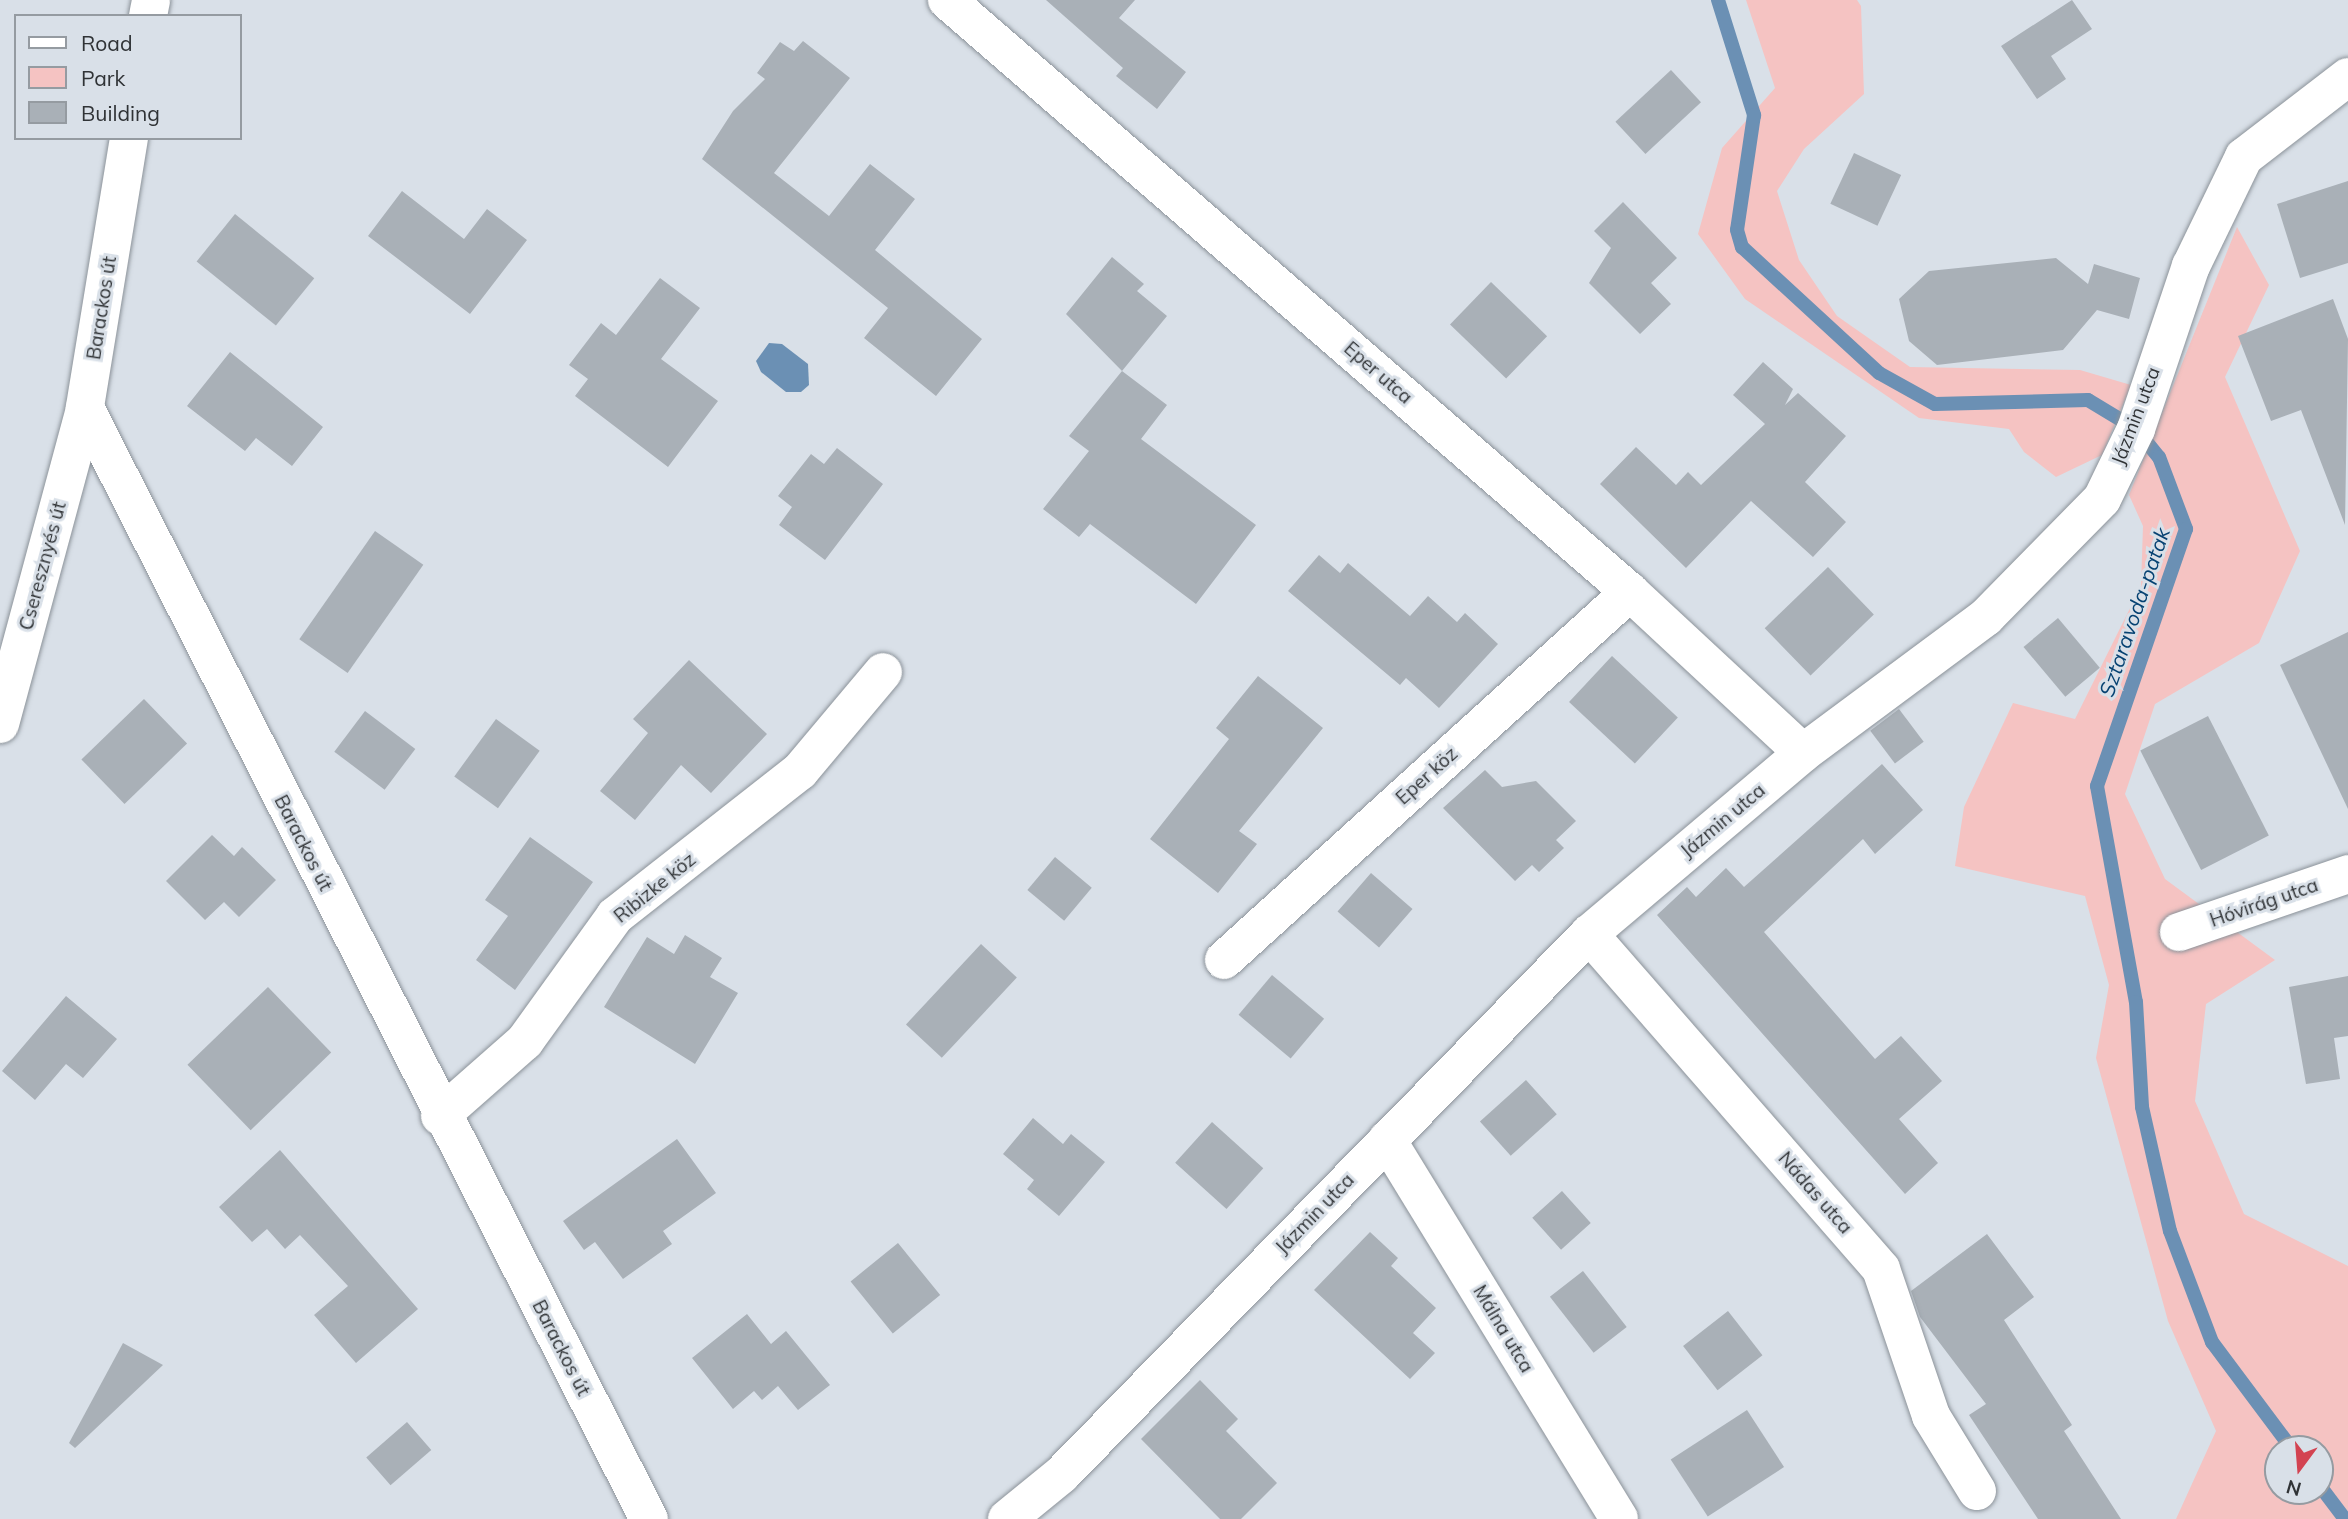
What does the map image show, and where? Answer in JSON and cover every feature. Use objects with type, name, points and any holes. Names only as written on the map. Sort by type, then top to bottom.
[{"type":"street","name":"Eper utca","points":[[947,0],[1630,592],[1803,753]]},
{"type":"street","name":"Jázmin utca","points":[[1007,1519],[1061,1475],[1590,934],[1803,753],[1986,617],[2102,499],[2136,429],[2191,267],[2244,157],[2348,77]]},
{"type":"street","name":"Barackos út","points":[[129,140],[85,408],[440,1116],[649,1519]]},
{"type":"street","name":"Cseresznyés út","points":[[0,724],[85,408]]},
{"type":"street","name":"Eper köz","points":[[1224,960],[1630,592]]},
{"type":"street","name":"Ribizke köz","points":[[440,1116],[525,1041],[615,916],[800,771],[883,672]]},
{"type":"street","name":"Hóvirág utca","points":[[2179,932],[2348,874]]},
{"type":"street","name":"Nádas utca","points":[[1590,934],[1881,1269],[1931,1416],[1977,1491]]},
{"type":"street","name":"Málna utca","points":[[1387,1140],[1619,1519]]},
{"type":"green space","points":[[1746,0],[1857,0],[1861,6],[1864,94],[1804,149],[1777,191],[1799,260],[1837,316],[1910,367],[2080,370],[2131,385],[2102,455],[2056,477],[2024,452],[2009,429],[1919,418],[1745,299],[1698,234],[1722,148],[1775,88]]},
{"type":"green space","points":[[2237,227],[2269,285],[2225,377],[2300,551],[2259,643],[2155,704],[2125,794],[2165,879],[2275,960],[2206,1004],[2195,1101],[2244,1214],[2348,1266],[2348,1519],[2176,1519],[2216,1431],[2168,1321],[2096,1058],[2109,985],[2085,896],[1955,866],[1964,807],[2013,703],[2075,719],[2141,586],[2143,526],[2129,495]]},
{"type":"water","points":[[769,343],[782,344],[808,364],[809,385],[801,392],[786,392],[761,372],[756,361]]},
{"type":"building","points":[[1046,0],[1135,0],[1119,18],[1186,72],[1157,109],[1116,76],[1123,68]]},
{"type":"building","points":[[2072,0],[2092,29],[2051,56],[2066,79],[2037,99],[2001,46]]},
{"type":"building","points":[[803,41],[850,78],[774,173],[829,216],[870,164],[915,199],[875,250],[982,339],[936,396],[864,338],[888,308],[702,159],[733,111],[765,79],[757,73],[780,42],[794,51]]},
{"type":"building","points":[[1671,70],[1701,102],[1645,154],[1615,122]]},
{"type":"building","points":[[1854,153],[1901,175],[1877,226],[1830,204]]},
{"type":"building","points":[[2348,181],[2348,263],[2300,278],[2277,204]]},
{"type":"building","points":[[402,191],[464,239],[487,209],[527,240],[470,314],[368,236]]},
{"type":"building","points":[[1623,202],[1677,258],[1651,283],[1671,304],[1640,334],[1589,283],[1611,248],[1594,231]]},
{"type":"building","points":[[235,214],[314,278],[276,326],[197,261]]},
{"type":"building","points":[[1112,257],[1144,284],[1137,291],[1167,316],[1122,371],[1066,314]]},
{"type":"building","points":[[2056,258],[2088,284],[2094,264],[2140,278],[2129,319],[2097,310],[2063,350],[1937,365],[1909,341],[1899,299],[1929,271]]},
{"type":"building","points":[[660,278],[700,308],[661,359],[718,401],[668,467],[575,396],[588,379],[569,365],[601,323],[616,335]]},
{"type":"building","points":[[1491,282],[1547,336],[1506,379],[1450,324]]},
{"type":"building","points":[[2333,299],[2348,339],[2345,525],[2301,410],[2271,421],[2238,336]]},
{"type":"building","points":[[230,352],[323,427],[292,466],[256,438],[245,451],[187,406]]},
{"type":"building","points":[[1763,362],[1793,389],[1785,405],[1798,393],[1846,436],[1805,482],[1846,522],[1813,557],[1751,501],[1686,568],[1600,484],[1636,447],[1676,485],[1688,472],[1701,485],[1765,424],[1733,395]]},
{"type":"building","points":[[1122,371],[1167,405],[1141,439],[1256,525],[1196,604],[1090,524],[1079,537],[1043,509],[1089,451],[1069,436]]},
{"type":"building","points":[[837,448],[883,484],[825,560],[779,525],[792,507],[778,496],[811,454],[824,464]]},
{"type":"building","points":[[375,531],[423,565],[348,673],[299,639]]},
{"type":"building","points":[[1319,555],[1340,573],[1348,563],[1410,616],[1428,596],[1457,622],[1465,613],[1498,644],[1439,708],[1406,678],[1400,685],[1288,591]]},
{"type":"building","points":[[1828,567],[1874,614],[1811,676],[1765,628]]},
{"type":"building","points":[[2058,618],[2100,668],[2065,697],[2024,647]]},
{"type":"building","points":[[2348,632],[2348,809],[2280,665]]},
{"type":"building","points":[[1612,656],[1678,717],[1635,763],[1569,702]]},
{"type":"building","points":[[689,660],[767,734],[711,793],[681,765],[635,820],[600,791],[648,733],[633,719]]},
{"type":"building","points":[[1258,676],[1323,728],[1239,831],[1257,844],[1218,893],[1150,839],[1229,739],[1216,728]]},
{"type":"building","points":[[144,699],[187,744],[124,804],[81,759]]},
{"type":"building","points":[[1899,709],[1924,742],[1895,763],[1870,731]]},
{"type":"building","points":[[365,711],[415,749],[385,790],[334,752]]},
{"type":"building","points":[[2208,716],[2269,835],[2201,870],[2140,751]]},
{"type":"building","points":[[496,719],[540,751],[498,808],[454,776]]},
{"type":"building","points":[[1882,764],[1923,810],[1875,854],[1863,839],[1764,932],[1875,1059],[1901,1036],[1942,1081],[1899,1119],[1938,1163],[1905,1194],[1657,915],[1687,887],[1696,897],[1726,868],[1744,887]]},
{"type":"building","points":[[1485,770],[1502,787],[1536,781],[1576,821],[1556,840],[1564,848],[1539,872],[1532,865],[1515,881],[1443,808]]},
{"type":"building","points":[[212,835],[234,856],[242,847],[276,880],[239,917],[224,902],[205,920],[166,881]]},
{"type":"building","points":[[530,837],[593,882],[515,990],[476,960],[508,916],[485,900]]},
{"type":"building","points":[[1055,857],[1092,888],[1064,921],[1027,890]]},
{"type":"building","points":[[1371,873],[1413,909],[1379,948],[1338,911]]},
{"type":"building","points":[[685,935],[722,958],[710,977],[738,993],[695,1064],[604,1007],[647,937],[674,954]]},
{"type":"building","points":[[981,944],[1017,977],[942,1058],[906,1024]]},
{"type":"building","points":[[1272,975],[1324,1019],[1291,1059],[1239,1015]]},
{"type":"building","points":[[2348,976],[2348,1036],[2334,1038],[2340,1079],[2306,1084],[2289,987]]},
{"type":"building","points":[[268,987],[331,1052],[251,1130],[187,1065]]},
{"type":"building","points":[[66,996],[117,1039],[83,1078],[66,1064],[35,1100],[2,1071]]},
{"type":"building","points":[[1526,1080],[1557,1114],[1511,1156],[1480,1121]]},
{"type":"building","points":[[1033,1118],[1063,1144],[1071,1134],[1105,1162],[1059,1216],[1027,1189],[1034,1180],[1003,1154]]},
{"type":"building","points":[[1212,1122],[1263,1168],[1226,1209],[1175,1163]]},
{"type":"building","points":[[677,1139],[716,1193],[663,1231],[672,1244],[623,1279],[595,1242],[584,1250],[563,1221]]},
{"type":"building","points":[[280,1150],[418,1309],[356,1363],[314,1315],[348,1286],[300,1235],[285,1249],[267,1229],[252,1242],[219,1207]]},
{"type":"building","points":[[1562,1191],[1591,1223],[1561,1250],[1532,1218]]},
{"type":"building","points":[[1370,1232],[1398,1258],[1391,1266],[1436,1308],[1413,1333],[1435,1353],[1410,1379],[1314,1290]]},
{"type":"building","points":[[1987,1234],[2034,1297],[2004,1320],[2072,1425],[2064,1431],[2121,1519],[2038,1519],[1969,1415],[1986,1404],[1920,1317],[1911,1291]]},
{"type":"building","points":[[898,1243],[940,1295],[893,1333],[851,1281]]},
{"type":"building","points":[[1583,1271],[1627,1327],[1594,1353],[1550,1297]]},
{"type":"building","points":[[1728,1311],[1762,1355],[1718,1390],[1683,1346]]},
{"type":"building","points":[[747,1314],[771,1344],[786,1331],[830,1385],[798,1410],[778,1386],[762,1400],[754,1391],[733,1409],[692,1358]]},
{"type":"building","points":[[123,1343],[163,1365],[75,1448],[69,1443]]},
{"type":"building","points":[[1200,1380],[1238,1419],[1226,1431],[1277,1483],[1241,1519],[1220,1519],[1141,1439]]},
{"type":"building","points":[[1747,1410],[1784,1467],[1708,1517],[1671,1460]]},
{"type":"building","points":[[407,1422],[431,1450],[391,1485],[366,1457]]},
{"type":"waterway","name":"Sztaravoda-patak","points":[[1718,0],[1754,115],[1737,230],[1742,247],[1879,373],[1935,404],[2088,400],[2136,429],[2159,457],[2186,529],[2097,786],[2136,1002],[2142,1107],[2170,1231],[2212,1342],[2282,1435]]},
{"type":"waterway","name":"Sztaravoda-patak","points":[[2334,1504],[2345,1519]]}]
